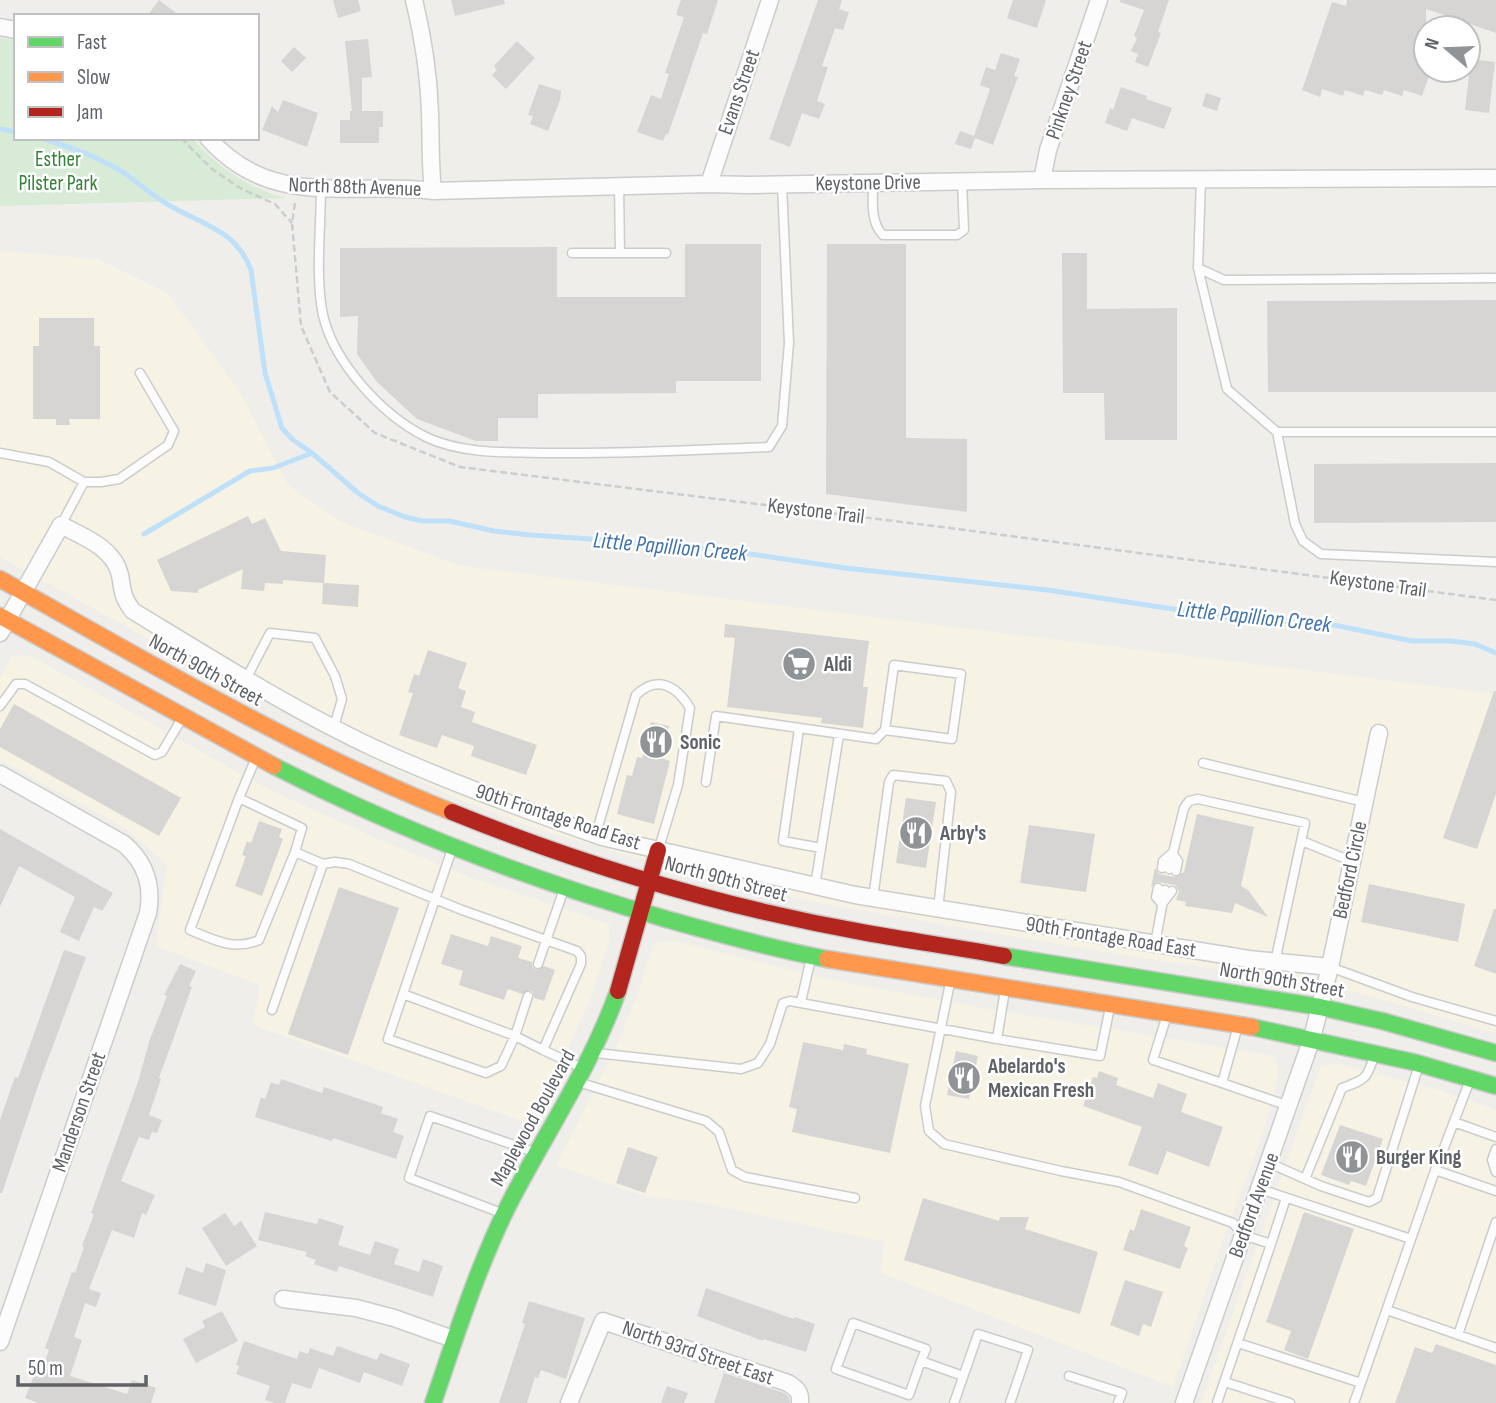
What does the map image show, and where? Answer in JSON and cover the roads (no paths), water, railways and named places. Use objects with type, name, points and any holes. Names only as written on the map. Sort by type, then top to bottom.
[{"type":"main road","name":"North 90th Street","points":[[0,579],[235,711],[369,777],[492,828],[649,880],[781,916],[866,933],[1320,1007],[1419,1030],[1496,1053]]},
{"type":"main road","points":[[2,623],[256,757],[358,806],[453,846],[640,911],[744,940],[811,955],[1312,1038],[1420,1063],[1496,1086]]},
{"type":"main road","name":"Maplewood Boulevard","points":[[433,1403],[453,1339],[504,1214],[593,1053],[625,974],[640,911],[659,850]]},
{"type":"street","points":[[414,0],[426,64],[433,191]]},
{"type":"street","name":"Evans Street","points":[[709,184],[770,0]]},
{"type":"street","name":"Pinkney Street","points":[[1042,180],[1048,150],[1099,0]]},
{"type":"street","name":"North 88th Avenue","points":[[210,140],[227,158],[256,175],[279,184],[433,191]]},
{"type":"street","name":"Keystone Drive","points":[[433,191],[709,184],[1496,178]]},
{"type":"street","points":[[2,623],[61,525]]},
{"type":"street","name":"90th Frontage Road East","points":[[61,525],[108,553],[120,576],[124,600],[133,611],[246,679],[334,727],[435,774],[596,834],[873,898],[1155,944],[1275,962],[1330,967]]},
{"type":"street","name":"Bedford Circle","points":[[1320,1007],[1379,733]]},
{"type":"street","name":"Manderson Street","points":[[0,774],[124,844],[143,866],[149,881],[150,899],[148,913],[0,1342]]},
{"type":"street","name":"Bedford Avenue","points":[[1184,1403],[1289,1106],[1320,1007]]},
{"type":"street","points":[[283,1299],[356,1308],[453,1339]]},
{"type":"street","name":"North 93rd Street East","points":[[569,1403],[603,1321],[788,1383],[798,1396]]},
{"type":"lane","points":[[1201,179],[1198,268],[1227,389],[1277,432],[1295,524],[1303,541],[1321,554],[1496,562]]},
{"type":"lane","points":[[873,183],[874,221],[876,229],[883,235],[957,235],[964,230],[962,181]]},
{"type":"lane","points":[[321,188],[320,290],[323,316],[349,370],[389,412],[427,437],[462,448],[502,452],[614,453],[769,447],[776,438],[782,426],[789,343],[782,185]]},
{"type":"lane","points":[[619,186],[620,253]]},
{"type":"lane","points":[[572,253],[666,253]]},
{"type":"lane","points":[[1198,268],[1224,280],[1496,278]]},
{"type":"lane","points":[[0,453],[49,462],[84,482],[119,479],[168,444],[174,431],[139,373]]},
{"type":"lane","points":[[1277,432],[1496,432]]},
{"type":"lane","points":[[61,525],[84,482]]},
{"type":"lane","points":[[246,679],[270,633],[315,638],[335,676],[342,699],[334,727]]},
{"type":"lane","points":[[706,782],[716,716],[876,739],[885,730],[894,666],[961,674],[952,739],[885,730]]},
{"type":"lane","points":[[0,706],[16,684],[25,684],[155,755],[162,752],[182,717]]},
{"type":"lane","points":[[596,834],[636,695],[644,687],[668,685],[676,690],[690,708],[678,785],[659,850]]},
{"type":"lane","points":[[799,729],[783,841],[821,848]]},
{"type":"lane","points":[[815,886],[839,735]]},
{"type":"lane","points":[[239,798],[303,828],[259,940],[237,946],[223,944],[190,930],[239,798],[256,757]]},
{"type":"lane","points":[[1203,763],[1364,802]]},
{"type":"lane","points":[[873,898],[889,782],[894,775],[946,781],[951,792],[938,909]]},
{"type":"lane","points":[[1172,853],[1178,861],[1169,869],[1163,861],[1172,853],[1184,808],[1189,801],[1198,799],[1305,823],[1275,962]]},
{"type":"lane","points":[[1302,841],[1351,862]]},
{"type":"lane","points":[[453,846],[388,1039],[486,1073],[501,1066],[515,1036],[528,996]]},
{"type":"lane","points":[[295,852],[323,864],[349,864],[577,951],[581,956],[581,964],[543,1050]]},
{"type":"lane","points":[[272,1010],[323,864]]},
{"type":"lane","points":[[538,964],[565,887]]},
{"type":"lane","points":[[1155,944],[1165,890],[1156,897],[1162,904]]},
{"type":"lane","points":[[801,1002],[811,955]]},
{"type":"lane","points":[[1330,967],[1412,997],[1496,1021]]},
{"type":"lane","points":[[951,979],[925,1106],[929,1130],[944,1144],[1119,1182],[1233,1223],[1244,1235],[1271,1244]]},
{"type":"lane","points":[[997,1039],[1006,988]]},
{"type":"lane","points":[[402,994],[515,1036],[543,1050],[582,1076],[706,1121],[719,1132],[732,1170],[745,1177],[855,1198]]},
{"type":"lane","points":[[593,1053],[741,1069],[758,1063],[770,1044],[783,1003],[801,1002],[941,1031],[1100,1056],[1110,1004]]},
{"type":"lane","points":[[1168,1013],[1153,1060],[1289,1106]]},
{"type":"lane","points":[[1222,1083],[1238,1025]]},
{"type":"lane","points":[[1306,1179],[1342,1088],[1364,1080],[1376,1052]]},
{"type":"lane","points":[[1269,1163],[1369,1202],[1377,1198],[1420,1063]]},
{"type":"lane","points":[[1354,1403],[1435,1170],[1471,1077]]},
{"type":"lane","points":[[504,1214],[409,1178],[430,1116],[537,1153]]},
{"type":"lane","points":[[1454,1122],[1496,1137]]},
{"type":"lane","points":[[1496,1149],[1492,1160],[1496,1172]]},
{"type":"lane","points":[[1435,1170],[1496,1191]]},
{"type":"lane","points":[[1260,1189],[1411,1239]]},
{"type":"lane","points":[[1217,1403],[1286,1198]]},
{"type":"lane","points":[[1458,1335],[1496,1222]]},
{"type":"lane","points":[[1387,1310],[1496,1348]]},
{"type":"lane","points":[[853,1323],[926,1349],[922,1362],[909,1395],[836,1369],[853,1323]]},
{"type":"lane","points":[[954,1403],[978,1334],[1028,1350],[1010,1403]]},
{"type":"lane","points":[[1238,1343],[1361,1383]]},
{"type":"lane","points":[[922,1362],[963,1376]]},
{"type":"lane","points":[[1069,1376],[1122,1393],[1118,1403]]},
{"type":"lane","points":[[1225,1381],[1290,1403]]},
{"type":"waterway","name":"Little Papillion Creek","points":[[0,129],[14,132]]},
{"type":"waterway","name":"Little Papillion Creek","points":[[47,140],[82,152],[121,171],[167,204],[220,232],[238,247],[251,270],[265,373],[282,428],[358,493],[378,506],[405,517],[422,521],[449,521],[494,531],[530,535],[621,541],[658,547],[716,549],[845,568],[1048,590],[1245,620],[1324,623],[1412,641],[1475,644],[1496,653]]},
{"type":"waterway","points":[[144,534],[250,471],[273,468],[312,453]]},
{"type":"place","name":"Aldi","points":[[799,664]]},
{"type":"place","name":"Sonic","points":[[656,742]]},
{"type":"place","name":"Arby's","points":[[916,833]]},
{"type":"place","name":"Abelardo's Mexican Fresh","points":[[964,1078]]},
{"type":"place","name":"Burger King","points":[[1352,1157]]},
{"type":"park label","name":"Esther Pilster Park","points":[[58,171]]}]
